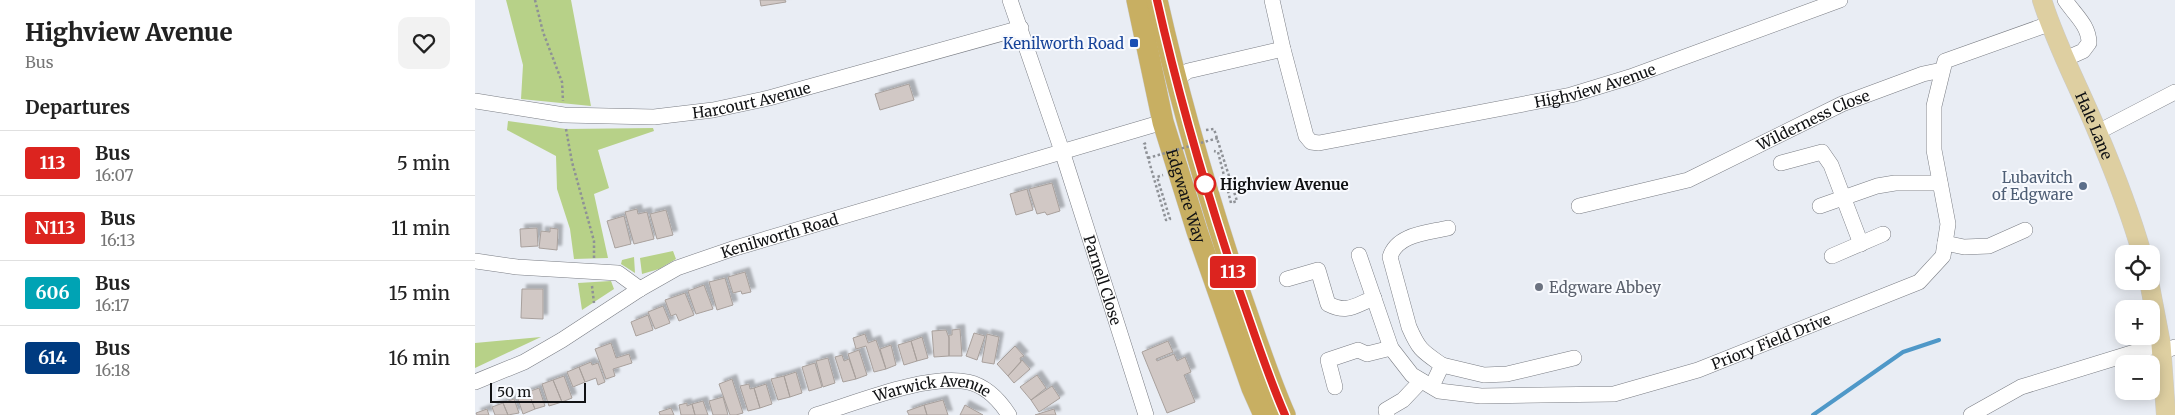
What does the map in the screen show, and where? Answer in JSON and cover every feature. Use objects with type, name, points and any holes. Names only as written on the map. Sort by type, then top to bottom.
[{"type":"highway","name":"Edgware Way","points":[[1137,0],[1163,122],[1197,232],[1264,415]]},
{"type":"highway","name":"Edgware Way","points":[[1157,0],[1175,80],[1215,219],[1271,384],[1285,415]]},
{"type":"main road","name":"Hale Lane","points":[[2042,0],[2049,24],[2098,132],[2139,245]]},
{"type":"main road","points":[[2151,290],[2166,348],[2168,404]]},
{"type":"street","name":"Parnell Close","points":[[1010,0],[1062,151],[1145,411]]},
{"type":"street","name":"Highview Avenue","points":[[1272,0],[1306,136],[1311,142],[1319,143],[1571,95],[1630,77],[1840,0]]},
{"type":"street","points":[[2065,0],[2082,21],[2089,36],[2089,43],[2083,51],[2065,59]]},
{"type":"street","points":[[1943,70],[1945,61],[2049,24]]},
{"type":"street","name":"Harcourt Avenue","points":[[475,101],[564,115],[654,117],[713,110],[769,98],[1021,28]]},
{"type":"street","points":[[1175,80],[1188,71],[1283,49]]},
{"type":"street","name":"Wilderness Close","points":[[1579,206],[1688,180],[1842,104],[1923,74],[1943,70]]},
{"type":"street","name":"Priory Field Drive","points":[[1359,255],[1391,348],[1412,375],[1439,391],[1481,396],[1614,394],[1698,370],[1919,282],[1943,256],[1948,224],[1934,150],[1934,106],[1943,70]]},
{"type":"street","points":[[2098,132],[2175,92]]},
{"type":"street","name":"Kenilworth Road","points":[[475,382],[524,362],[677,268],[732,249],[1163,122]]},
{"type":"street","points":[[1781,163],[1822,152],[1831,165],[1845,197],[1861,244]]},
{"type":"street","points":[[1819,206],[1877,186],[1895,183],[1940,183]]},
{"type":"street","points":[[1448,228],[1399,242],[1392,250],[1390,257],[1399,296],[1414,338],[1421,350],[1442,365],[1485,375],[1507,374],[1574,358]]},
{"type":"street","points":[[1945,243],[1964,247],[1989,246],[2025,230]]},
{"type":"street","points":[[1832,256],[1883,234]]},
{"type":"street","points":[[475,261],[517,267],[618,272],[640,289]]},
{"type":"street","points":[[1287,279],[1318,270],[1328,304],[1338,309],[1348,310],[1374,298]]},
{"type":"street","points":[[1335,387],[1327,360],[1358,350],[1367,354],[1391,348]]},
{"type":"street","points":[[1971,415],[2021,386],[2166,348]]},
{"type":"street","points":[[1387,415],[1386,410],[1427,383],[1442,365]]},
{"type":"street","name":"Warwick Avenue","points":[[816,415],[911,386],[941,380],[970,382],[998,399],[1009,415]]},
{"type":"path","points":[[535,0],[543,32],[562,82],[564,115],[572,162],[594,241],[592,282],[593,302],[597,316]]},
{"type":"path","points":[[1203,131],[1214,129],[1237,201],[1231,203],[1219,154],[1210,150]]},
{"type":"path","points":[[1148,158],[1218,138]]},
{"type":"path","points":[[1151,141],[1143,144],[1166,220],[1170,219],[1157,177],[1166,174]]},
{"type":"green space","points":[[506,0],[571,0],[591,106],[521,99],[523,65]]},
{"type":"green space","points":[[508,121],[566,129],[653,128],[654,131],[598,150],[609,188],[594,194],[608,258],[574,259],[570,229],[557,189],[556,156],[507,130]]},
{"type":"green space","points":[[673,251],[676,259],[659,269],[642,274],[640,258]]},
{"type":"green space","points":[[634,257],[635,273],[621,264],[622,260]]},
{"type":"green space","points":[[611,281],[614,289],[582,310],[578,283]]},
{"type":"green space","points":[[541,337],[475,368],[475,343]]},
{"type":"building","points":[[760,0],[785,0],[786,2],[761,6]]},
{"type":"building","points":[[909,84],[914,100],[880,110],[875,94]]},
{"type":"building","points":[[1052,183],[1060,211],[1047,215],[1045,212],[1037,214],[1029,189]]},
{"type":"building","points":[[1027,189],[1033,210],[1016,215],[1010,194]]},
{"type":"building","points":[[637,209],[638,214],[647,212],[654,239],[634,244],[625,212]]},
{"type":"building","points":[[666,210],[673,235],[657,239],[650,214]]},
{"type":"building","points":[[624,216],[631,244],[615,248],[607,221]]},
{"type":"building","points":[[537,228],[538,246],[521,247],[520,229]]},
{"type":"building","points":[[550,228],[558,229],[557,250],[539,248],[541,231],[550,232]]},
{"type":"building","points":[[745,272],[751,292],[742,294],[741,291],[733,293],[728,277]]},
{"type":"building","points":[[725,278],[733,305],[717,310],[709,282]]},
{"type":"building","points":[[704,285],[713,309],[696,314],[688,291]]},
{"type":"building","points":[[522,289],[543,289],[543,319],[521,318]]},
{"type":"building","points":[[685,293],[694,315],[679,321],[676,314],[671,316],[665,300]]},
{"type":"building","points":[[663,306],[670,323],[655,329],[648,312]]},
{"type":"building","points":[[648,315],[653,330],[636,336],[631,322]]},
{"type":"building","points":[[960,329],[962,356],[949,356],[949,335],[952,335],[952,330]]},
{"type":"building","points":[[946,330],[949,338],[949,356],[934,357],[932,331]]},
{"type":"building","points":[[974,333],[985,336],[977,360],[966,356]]},
{"type":"building","points":[[865,334],[868,343],[876,340],[886,369],[874,372],[866,346],[856,349],[853,338]]},
{"type":"building","points":[[987,334],[999,337],[994,364],[982,362]]},
{"type":"building","points":[[922,337],[928,358],[917,361],[911,341]]},
{"type":"building","points":[[911,341],[917,361],[904,365],[898,345]]},
{"type":"building","points":[[1168,341],[1173,352],[1156,359],[1157,361],[1174,354],[1177,361],[1185,357],[1191,372],[1184,375],[1195,402],[1167,413],[1142,352]]},
{"type":"building","points":[[611,343],[616,358],[629,354],[632,363],[613,369],[615,376],[606,379],[595,349]]},
{"type":"building","points":[[891,345],[896,365],[886,369],[880,349]]},
{"type":"building","points":[[1015,346],[1024,356],[1020,358],[1021,362],[1008,376],[997,364]]},
{"type":"building","points":[[859,350],[867,375],[856,379],[848,354]]},
{"type":"building","points":[[842,355],[844,361],[849,359],[856,379],[843,382],[835,357]]},
{"type":"building","points":[[828,358],[835,383],[823,387],[816,361]]},
{"type":"building","points":[[1022,360],[1030,369],[1014,383],[1008,376]]},
{"type":"building","points":[[591,362],[592,365],[598,363],[605,382],[598,385],[596,378],[585,382],[579,367]]},
{"type":"building","points":[[815,363],[822,387],[809,391],[802,367]]},
{"type":"building","points":[[579,367],[585,382],[573,387],[567,372]]},
{"type":"building","points":[[796,372],[802,393],[790,397],[784,376]]},
{"type":"building","points":[[1037,375],[1046,388],[1031,400],[1020,387]]},
{"type":"building","points":[[564,376],[572,398],[562,402],[553,380]]},
{"type":"building","points":[[784,376],[790,397],[778,400],[771,379]]},
{"type":"building","points":[[732,379],[743,413],[736,415],[730,415],[719,384]]},
{"type":"building","points":[[553,380],[562,402],[549,406],[542,384]]},
{"type":"building","points":[[749,384],[750,389],[754,388],[760,408],[748,411],[740,386]]},
{"type":"building","points":[[766,384],[772,404],[760,408],[754,388]]},
{"type":"building","points":[[1052,386],[1060,398],[1039,412],[1031,400]]},
{"type":"building","points":[[539,388],[545,406],[535,409],[528,392]]},
{"type":"building","points":[[528,392],[535,409],[523,414],[517,396]]},
{"type":"building","points":[[723,397],[728,415],[713,415],[709,401]]},
{"type":"building","points":[[514,399],[519,413],[508,415],[503,403]]},
{"type":"building","points":[[943,400],[948,415],[927,415],[924,405]]},
{"type":"building","points":[[703,401],[708,415],[695,415],[692,404]]},
{"type":"building","points":[[503,403],[508,415],[495,415],[492,407]]},
{"type":"building","points":[[687,403],[687,406],[692,404],[695,415],[681,415],[679,405]]},
{"type":"building","points":[[924,405],[927,415],[909,415],[907,411]]},
{"type":"building","points":[[965,405],[983,415],[960,415]]},
{"type":"building","points":[[671,408],[674,415],[660,415],[659,412]]},
{"type":"building","points":[[487,409],[489,415],[477,415],[476,413]]},
{"type":"building","points":[[1054,409],[1056,415],[1035,415]]},
{"type":"waterway","points":[[1813,415],[1903,352],[1939,340]]},
{"type":"bus line","name":"113","points":[[1157,0],[1175,80],[1215,219],[1271,384],[1285,415]]},
{"type":"place","name":"Kenilworth Road","points":[[1134,43]]},
{"type":"place","name":"Highview Avenue","points":[[1205,184]]},
{"type":"place","name":"Lubavitch of Edgware","points":[[2083,186]]},
{"type":"place","name":"Edgware Abbey","points":[[1539,287]]}]
